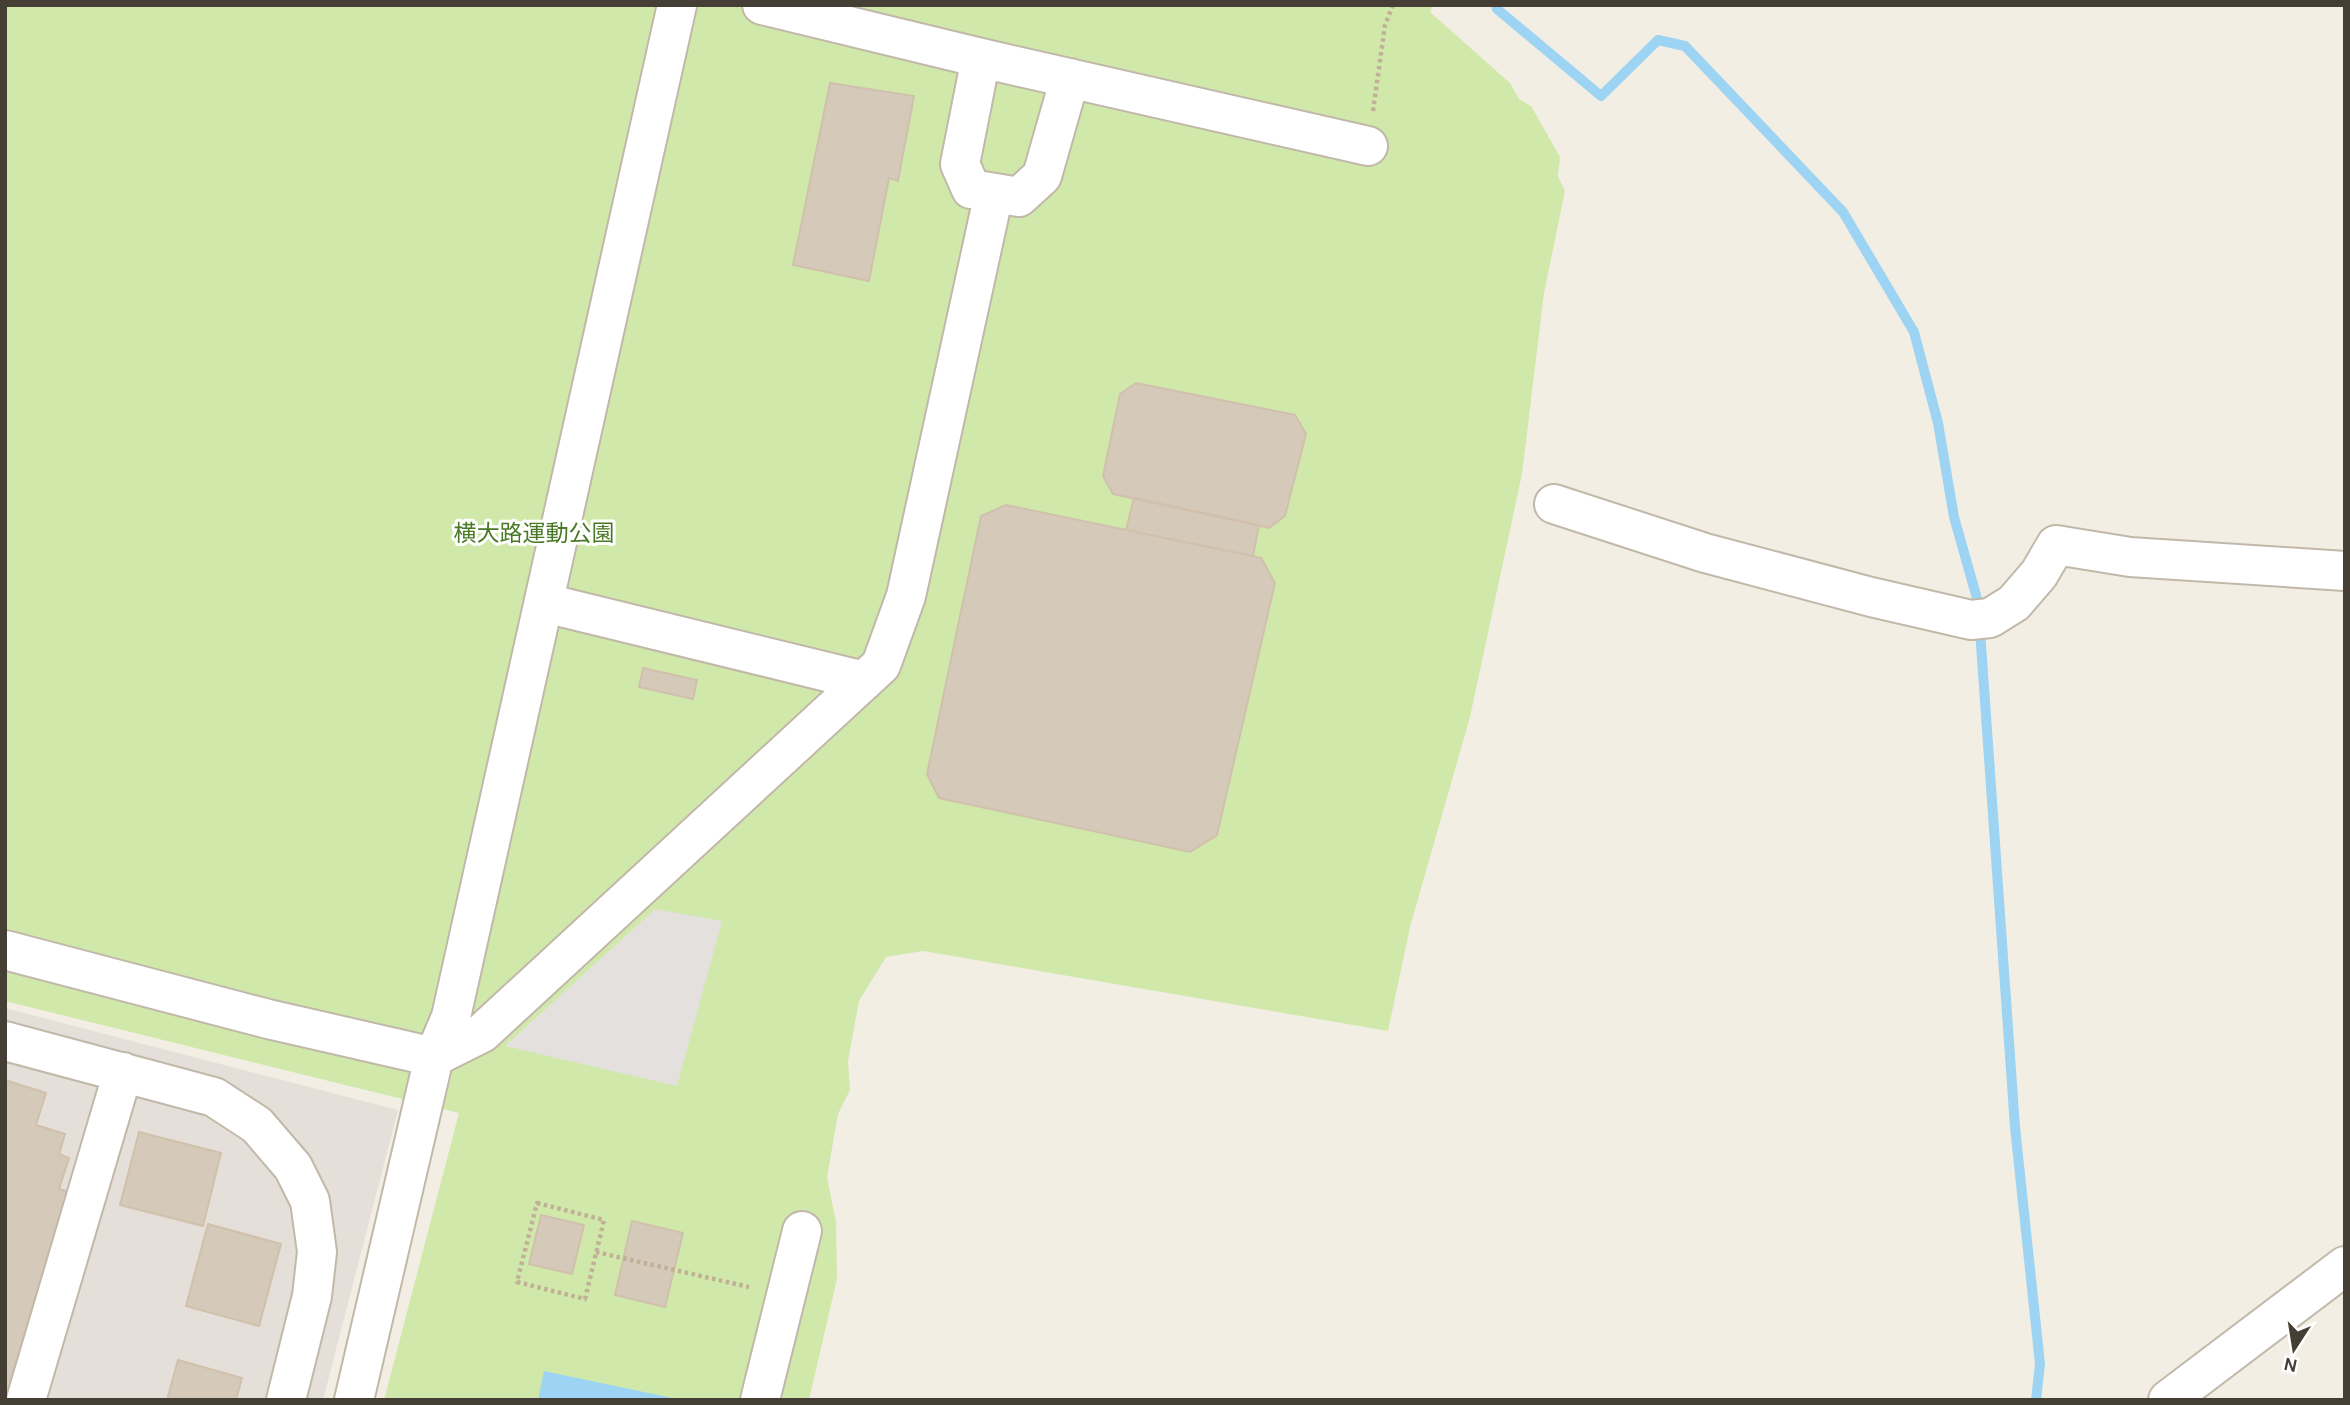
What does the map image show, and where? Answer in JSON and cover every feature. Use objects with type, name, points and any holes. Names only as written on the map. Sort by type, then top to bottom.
[{"type":"street","points":[[354,1400],[434,1057],[451,1017],[677,5]]},
{"type":"street","points":[[762,5],[1368,146]]},
{"type":"street","points":[[981,58],[960,164],[971,188],[1019,197],[1042,176],[1070,78]]},
{"type":"street","points":[[5,950],[268,1019],[434,1057],[482,1033],[881,665],[906,596],[994,193]]},
{"type":"street","points":[[1554,504],[1705,553],[1871,597],[1980,619],[2014,603],[2039,574],[2056,545],[2130,556],[2345,571]]},
{"type":"street","points":[[545,603],[864,681]]},
{"type":"street","points":[[5,1041],[214,1097],[257,1125],[293,1167],[310,1201],[317,1252],[312,1296],[286,1400]]},
{"type":"street","points":[[26,1400],[123,1072]]},
{"type":"street","points":[[760,1400],[802,1231]]},
{"type":"street","points":[[2168,1400],[2345,1266]]},
{"type":"path","points":[[1368,146],[1385,25],[1393,5]]},
{"type":"path","points":[[537,1203],[604,1220],[596,1252],[585,1299],[517,1282],[537,1203]]},
{"type":"path","points":[[596,1252],[707,1277]]},
{"type":"shaded area","points":[[655,909],[722,921],[677,1086],[505,1046]]},
{"type":"shaded area","points":[[5,1008],[398,1110],[323,1400],[5,1400]]},
{"type":"green space","name":"横大路運動公園","points":[[5,5],[1433,5],[1430,12],[1510,83],[1519,99],[1531,106],[1560,157],[1558,176],[1565,191],[1544,293],[1522,474],[1470,717],[1410,927],[1388,1031],[923,951],[886,957],[859,1001],[848,1061],[850,1090],[838,1114],[827,1177],[836,1222],[837,1279],[809,1400],[384,1400],[459,1113],[5,1001]]},
{"type":"water","points":[[544,1371],[682,1400],[538,1400]]},
{"type":"building","points":[[830,83],[914,96],[898,181],[889,178],[869,281],[793,265]]},
{"type":"building","points":[[1136,383],[1295,415],[1306,434],[1285,516],[1269,528],[1113,494],[1103,476],[1120,394]]},
{"type":"building","points":[[1134,498],[1259,525],[1253,556],[1126,530]]},
{"type":"building","points":[[1006,505],[1261,558],[1275,583],[1217,835],[1190,852],[939,798],[927,774],[981,516]]},
{"type":"building","points":[[643,668],[697,680],[693,699],[639,687]]},
{"type":"building","points":[[5,1080],[46,1093],[36,1125],[65,1134],[59,1154],[69,1158],[59,1189],[83,1196],[18,1400],[5,1400]]},
{"type":"building","points":[[139,1132],[221,1153],[203,1226],[120,1205]]},
{"type":"building","points":[[541,1215],[584,1225],[572,1274],[529,1264]]},
{"type":"building","points":[[632,1221],[683,1233],[665,1307],[615,1295]]},
{"type":"building","points":[[208,1224],[281,1244],[259,1326],[186,1306]]},
{"type":"building","points":[[178,1360],[242,1378],[236,1400],[167,1400]]},
{"type":"waterway","points":[[1496,5],[1497,9],[1601,96],[1658,40],[1685,46],[1843,212],[1914,332],[1938,423],[1954,517],[1978,602],[2015,1127],[2040,1364],[2036,1400]]}]
